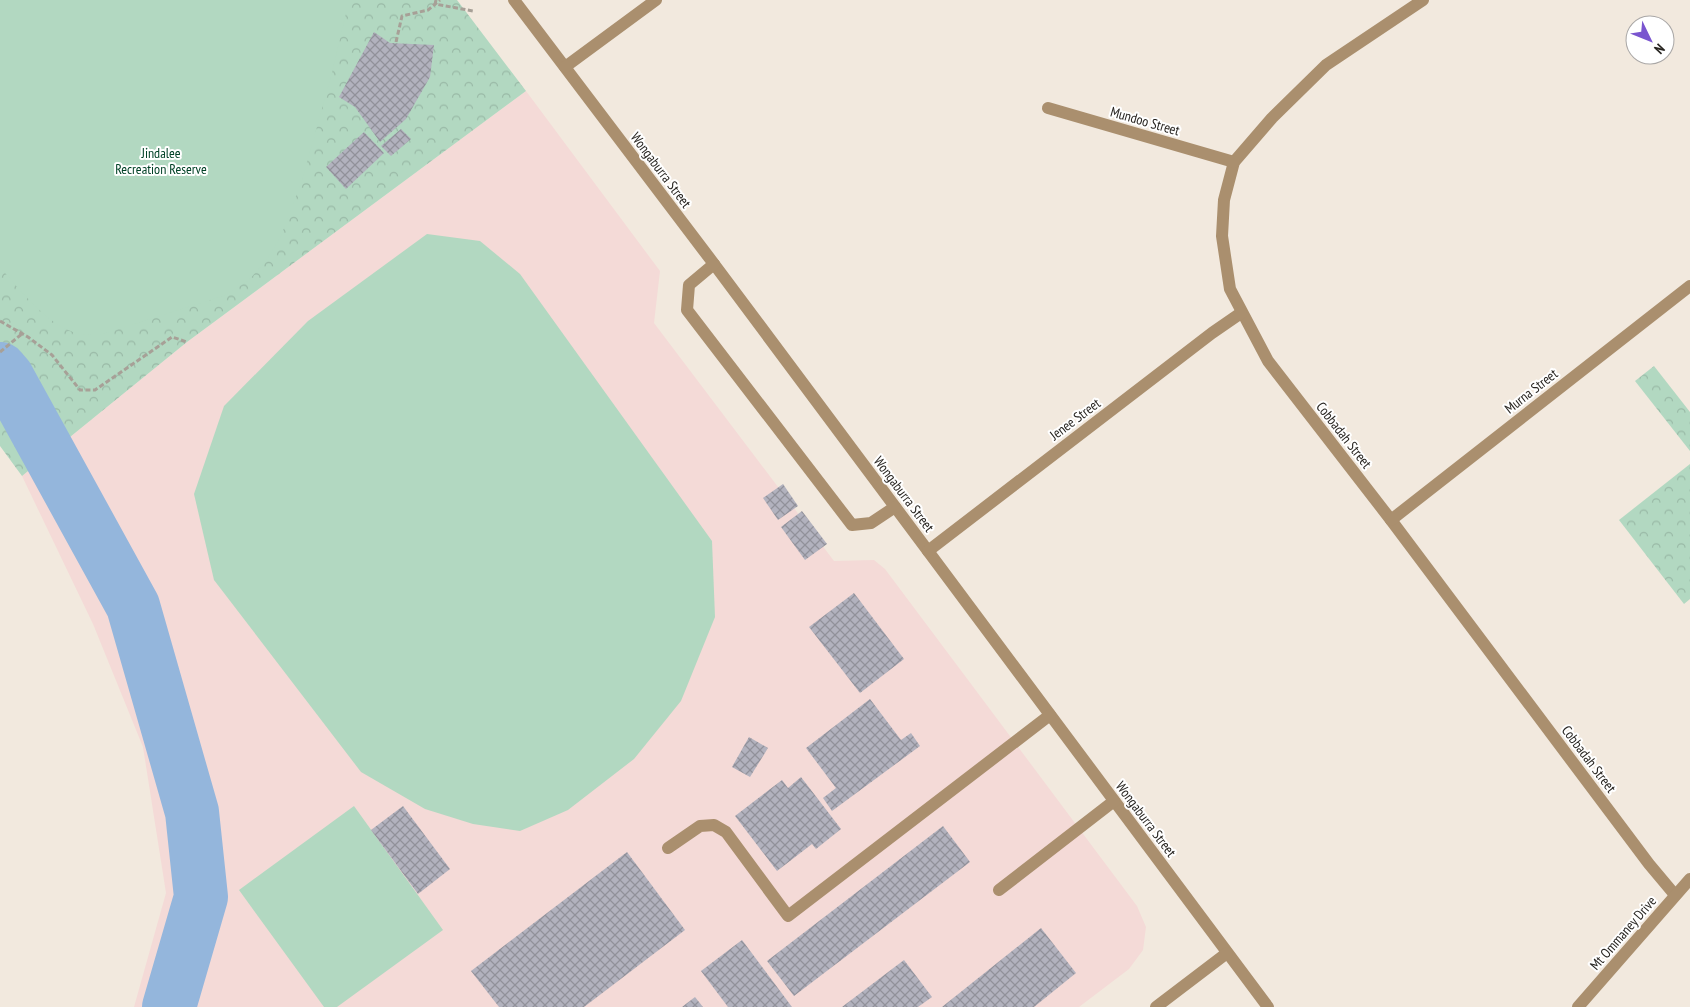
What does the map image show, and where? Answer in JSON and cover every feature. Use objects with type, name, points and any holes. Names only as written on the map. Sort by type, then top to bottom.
[{"type":"street","name":"Wongaburra Street","points":[[514,0],[714,264],[1268,1007]]},
{"type":"street","points":[[565,68],[656,0]]},
{"type":"street","name":"Cobbadah Street","points":[[1423,0],[1326,65],[1272,118],[1234,162],[1224,200],[1222,236],[1230,289],[1268,361],[1391,520],[1649,864],[1676,895]]},
{"type":"street","name":"Mundoo Street","points":[[1048,108],[1234,162]]},
{"type":"street","points":[[714,264],[688,285],[687,310],[852,525],[871,523],[894,507]]},
{"type":"street","name":"Murna Street","points":[[1391,520],[1690,286]]},
{"type":"street","name":"Jenee Street","points":[[928,551],[1212,333],[1241,313]]},
{"type":"street","points":[[668,848],[700,826],[714,825],[726,832],[788,916],[1050,715]]},
{"type":"street","points":[[999,890],[1114,801]]},
{"type":"street","name":"Mt Ommaney Drive","points":[[1578,1007],[1690,879]]},
{"type":"street","points":[[1156,1007],[1227,953]]},
{"type":"path","points":[[396,42],[402,16],[428,10],[437,1],[473,11]]},
{"type":"path","points":[[0,321],[23,333],[52,355],[80,390],[95,390],[172,337],[187,342]]},
{"type":"path","points":[[0,352],[23,333]]},
{"type":"shaded area","points":[[526,91],[660,271],[654,323],[834,561],[874,560],[885,569],[1137,906],[1146,927],[1143,950],[1129,969],[1079,1007],[134,1007],[166,893],[143,747],[93,624],[22,476],[187,342]]},
{"type":"green space","name":"Jindalee Recreation Reserve","points":[[0,0],[457,0],[526,91],[187,342],[22,476],[0,446]]},
{"type":"green space","name":"Jindalee Recreation Reserve","points":[[0,0],[346,0],[346,13],[331,77],[302,180],[281,236],[266,261],[248,281],[223,296],[100,335],[73,332],[52,321],[15,285],[0,267]]},
{"type":"green space","points":[[427,234],[480,241],[520,274],[712,541],[715,617],[681,701],[634,759],[568,810],[520,831],[473,824],[425,809],[361,772],[214,580],[194,494],[224,406],[308,321]]},
{"type":"green space","points":[[1654,366],[1690,412],[1690,451],[1635,381]]},
{"type":"green space","points":[[1690,464],[1690,599],[1684,604],[1619,520]]},
{"type":"green space","points":[[354,806],[443,930],[337,1007],[324,1007],[239,890]]},
{"type":"building","points":[[374,32],[390,43],[434,45],[430,77],[406,119],[380,142],[355,107],[339,97]]},
{"type":"building","points":[[401,129],[411,139],[391,156],[381,146]]},
{"type":"building","points":[[364,132],[384,153],[346,189],[326,167]]},
{"type":"building","points":[[783,484],[798,506],[778,520],[763,498]]},
{"type":"building","points":[[802,511],[827,544],[805,560],[781,527]]},
{"type":"building","points":[[854,593],[904,659],[860,693],[809,627]]},
{"type":"building","points":[[870,699],[901,740],[911,733],[920,746],[832,811],[823,798],[836,788],[806,748]]},
{"type":"building","points":[[749,737],[768,748],[750,777],[732,767]]},
{"type":"building","points":[[801,777],[841,829],[816,849],[812,844],[777,871],[735,816],[782,780],[788,788]]},
{"type":"building","points":[[403,806],[450,869],[418,894],[371,830]]},
{"type":"building","points":[[943,826],[970,862],[794,996],[767,961]]},
{"type":"building","points":[[627,852],[685,930],[584,1007],[499,1007],[471,971]]},
{"type":"building","points":[[1041,928],[1076,973],[1034,1007],[942,1007]]},
{"type":"building","points":[[742,940],[792,1007],[728,1007],[701,971]]},
{"type":"building","points":[[904,960],[932,997],[918,1007],[842,1007]]},
{"type":"building","points":[[695,997],[703,1007],[682,1007]]},
{"type":"waterway","points":[[0,369],[7,377],[133,606],[192,812],[201,897],[169,1007]]}]
